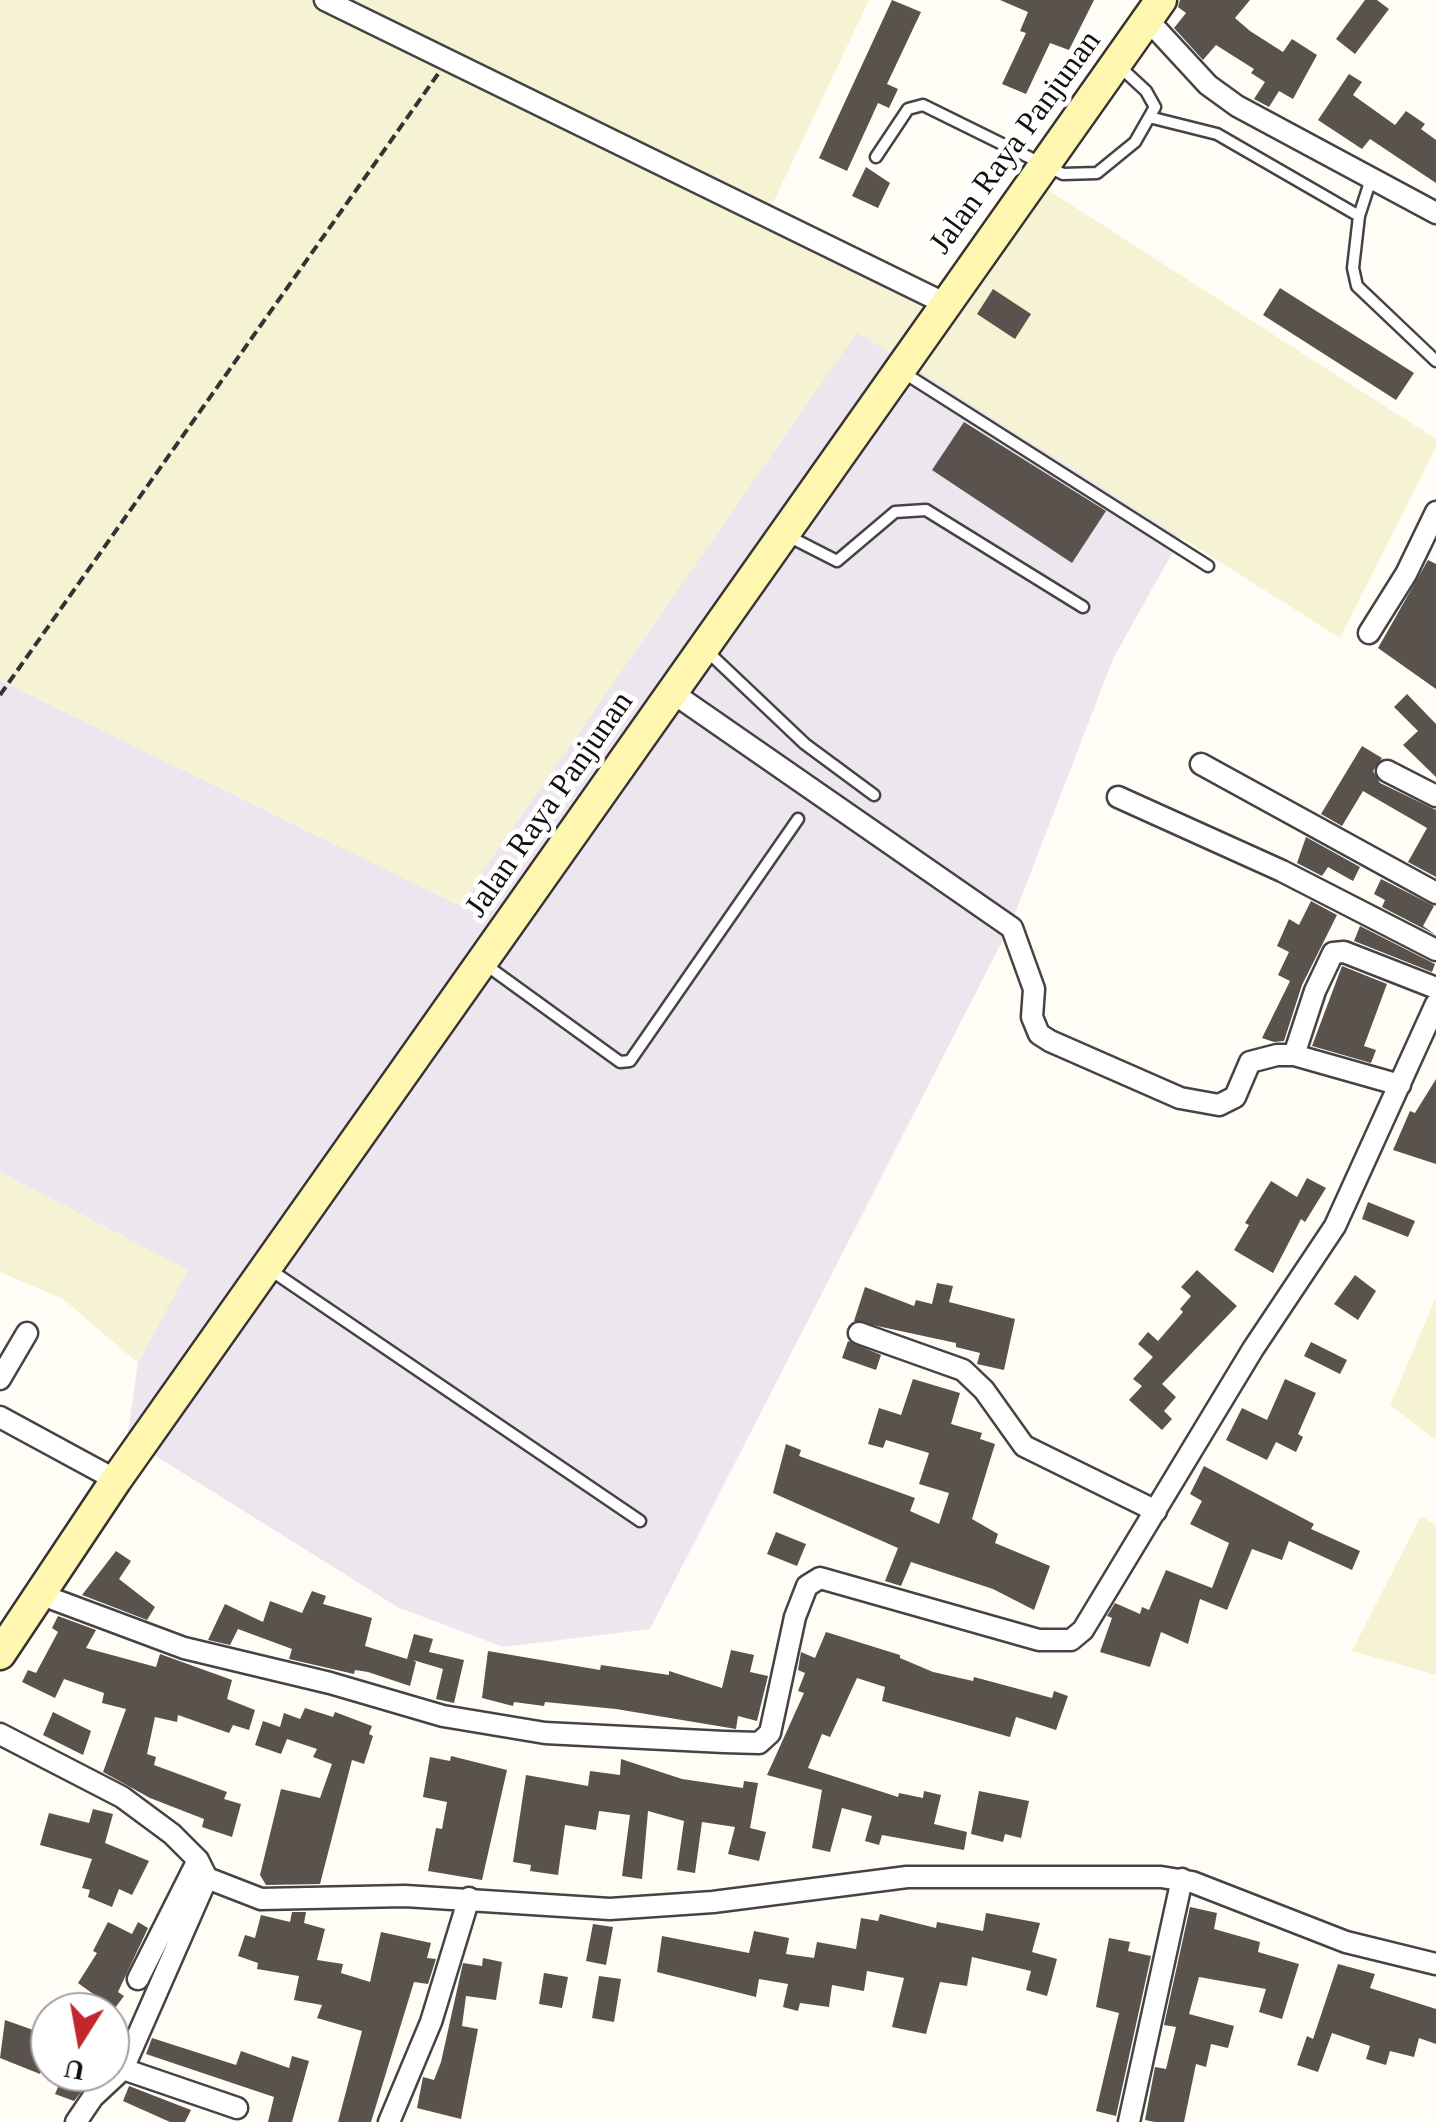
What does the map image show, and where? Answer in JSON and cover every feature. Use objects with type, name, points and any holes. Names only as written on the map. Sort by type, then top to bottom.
[{"type":"main road","name":"Jalan Raya Panjunan","points":[[0,1654],[42,1595],[102,1472],[268,1268],[673,693],[896,368],[930,296],[1041,164],[1154,10]]},
{"type":"street","points":[[324,0],[930,296]]},
{"type":"street","points":[[1154,10],[1208,85],[1237,106],[1436,214]]},
{"type":"street","points":[[1369,634],[1406,574],[1436,512]]},
{"type":"street","points":[[673,693],[1012,928],[1034,990],[1032,1017],[1040,1034],[1050,1040],[1180,1098],[1219,1106],[1236,1096],[1250,1062],[1294,1056],[1400,1086]]},
{"type":"street","points":[[1201,764],[1436,893]]},
{"type":"street","points":[[1387,771],[1436,796]]},
{"type":"street","points":[[1118,797],[1282,871],[1436,950]]},
{"type":"street","points":[[1294,1056],[1314,991],[1333,954],[1344,952],[1436,988]]},
{"type":"street","points":[[42,1595],[184,1648],[330,1683],[442,1716],[545,1733],[759,1743],[770,1733],[795,1617],[807,1586],[820,1578],[836,1579],[992,1628],[1064,1642],[1083,1630],[1274,1316],[1308,1272],[1334,1226],[1436,1004]]},
{"type":"street","points":[[0,1379],[27,1333]]},
{"type":"street","points":[[859,1333],[963,1370],[984,1390],[1024,1446],[1156,1511]]},
{"type":"street","points":[[0,1417],[102,1472]]},
{"type":"street","points":[[0,1734],[133,1803],[202,1869],[261,1899],[469,1898],[610,1909],[714,1902],[908,1877],[1182,1879],[1346,1942],[1436,1964]]},
{"type":"street","points":[[138,1979],[202,1869]]},
{"type":"street","points":[[130,2055],[202,1869]]},
{"type":"street","points":[[1132,2121],[1182,1879]]},
{"type":"street","points":[[389,2122],[431,2022],[469,1898]]},
{"type":"street","points":[[130,2072],[237,2108]]},
{"type":"street","points":[[76,2122],[99,2092]]},
{"type":"lane","points":[[876,157],[914,105],[1074,177],[1097,173],[1135,142],[1152,118],[1152,98],[1116,64]]},
{"type":"lane","points":[[1152,118],[1234,142],[1359,216]]},
{"type":"lane","points":[[1371,180],[1359,216],[1353,268],[1357,286],[1436,361]]},
{"type":"lane","points":[[896,368],[1208,566]]},
{"type":"lane","points":[[782,533],[837,560],[848,556],[895,512],[926,510],[1083,608]]},
{"type":"lane","points":[[704,647],[805,744],[874,795]]},
{"type":"lane","points":[[482,962],[620,1062],[630,1061],[798,819]]},
{"type":"lane","points":[[268,1268],[640,1522]]},
{"type":"path","points":[[0,695],[447,62]]},
{"type":"shaded area","points":[[0,0],[869,0],[763,224],[958,306],[1045,188],[1436,439],[1436,447],[1340,638],[857,332],[459,905],[0,680]]},
{"type":"shaded area","points":[[857,331],[1181,537],[1113,659],[1011,924],[650,1629],[503,1647],[397,1607],[127,1438],[138,1363],[187,1270],[0,1172],[0,680],[459,905]]},
{"type":"shaded area","points":[[0,1172],[188,1270],[138,1363],[63,1299],[0,1272]]},
{"type":"shaded area","points":[[1436,1297],[1436,1440],[1390,1405]]},
{"type":"shaded area","points":[[1421,1516],[1436,1525],[1436,1675],[1352,1651]]},
{"type":"building","points":[[892,0],[921,12],[887,84],[898,89],[889,108],[878,103],[847,171],[819,158]]},
{"type":"building","points":[[1000,0],[1094,0],[1069,50],[1050,43],[1026,94],[1002,84],[1026,33],[1020,31],[1028,12]]},
{"type":"building","points":[[1180,0],[1250,0],[1235,18],[1250,31],[1283,52],[1292,39],[1317,55],[1293,99],[1279,91],[1269,107],[1254,99],[1265,82],[1251,73],[1254,69],[1216,45],[1203,60],[1174,28],[1186,13],[1178,7]]},
{"type":"building","points":[[1365,0],[1377,0],[1389,9],[1355,54],[1336,39]]},
{"type":"building","points":[[1349,74],[1362,82],[1353,95],[1395,125],[1406,111],[1425,124],[1421,129],[1436,140],[1436,183],[1370,139],[1362,149],[1318,120]]},
{"type":"building","points":[[866,167],[890,183],[878,208],[852,196]]},
{"type":"building","points":[[1280,288],[1414,373],[1396,400],[1263,315]]},
{"type":"building","points":[[993,289],[1031,314],[1015,339],[977,314]]},
{"type":"building","points":[[964,422],[1106,511],[1072,563],[932,470]]},
{"type":"building","points":[[1428,560],[1436,564],[1436,689],[1378,648]]},
{"type":"building","points":[[1407,694],[1436,724],[1436,777],[1403,745],[1418,731],[1394,707]]},
{"type":"building","points":[[1362,746],[1382,758],[1373,771],[1380,783],[1436,810],[1436,877],[1408,862],[1427,828],[1363,791],[1342,826],[1321,814]]},
{"type":"building","points":[[1306,837],[1360,867],[1353,881],[1328,867],[1322,876],[1297,863]]},
{"type":"building","points":[[1381,879],[1434,906],[1423,926],[1436,935],[1382,907],[1385,900],[1374,894]]},
{"type":"building","points":[[1311,901],[1337,915],[1302,985],[1284,1041],[1274,1042],[1262,1038],[1290,981],[1278,975],[1289,952],[1277,946],[1289,919],[1299,925]]},
{"type":"building","points":[[1360,926],[1435,964],[1432,972],[1354,941]]},
{"type":"building","points":[[1342,966],[1387,984],[1364,1046],[1376,1050],[1371,1063],[1312,1046]]},
{"type":"building","points":[[1436,1079],[1436,1164],[1393,1150],[1410,1111],[1415,1113]]},
{"type":"building","points":[[1307,1178],[1326,1188],[1305,1222],[1301,1219],[1273,1273],[1234,1250],[1249,1225],[1245,1223],[1271,1181],[1297,1197]]},
{"type":"building","points":[[1368,1202],[1415,1221],[1408,1237],[1362,1219]]},
{"type":"building","points":[[1197,1270],[1237,1306],[1162,1384],[1176,1397],[1164,1411],[1172,1419],[1162,1430],[1129,1400],[1142,1386],[1133,1379],[1153,1357],[1138,1344],[1148,1332],[1158,1341],[1183,1312],[1180,1309],[1191,1296],[1181,1287]]},
{"type":"building","points":[[1355,1275],[1376,1291],[1358,1320],[1334,1304]]},
{"type":"building","points":[[937,1283],[953,1286],[949,1302],[1015,1319],[1004,1370],[977,1364],[980,1353],[956,1347],[956,1343],[854,1321],[865,1287],[914,1306],[916,1300],[932,1304]]},
{"type":"building","points":[[848,1341],[881,1355],[876,1370],[842,1358]]},
{"type":"building","points":[[1311,1342],[1347,1360],[1340,1374],[1304,1356]]},
{"type":"building","points":[[913,1379],[960,1393],[951,1424],[982,1433],[980,1439],[995,1444],[972,1519],[998,1534],[995,1543],[1050,1566],[1034,1610],[993,1589],[911,1562],[901,1586],[885,1581],[898,1548],[773,1493],[786,1444],[801,1450],[799,1456],[915,1498],[910,1511],[939,1524],[949,1493],[919,1484],[929,1453],[886,1440],[883,1448],[868,1444],[879,1408],[901,1415]]},
{"type":"building","points":[[1285,1379],[1316,1393],[1298,1434],[1303,1437],[1296,1452],[1276,1442],[1267,1460],[1226,1440],[1242,1408],[1267,1420]]},
{"type":"building","points":[[1204,1466],[1314,1524],[1311,1529],[1360,1551],[1352,1570],[1289,1541],[1282,1560],[1252,1549],[1227,1610],[1200,1599],[1188,1644],[1161,1632],[1150,1667],[1100,1652],[1112,1618],[1107,1616],[1115,1603],[1140,1614],[1142,1607],[1149,1610],[1166,1570],[1212,1588],[1229,1543],[1190,1524],[1202,1501],[1190,1494]]},
{"type":"building","points":[[776,1532],[806,1544],[797,1566],[767,1554]]},
{"type":"building","points":[[116,1551],[131,1561],[119,1579],[155,1607],[147,1620],[82,1595]]},
{"type":"building","points":[[312,1591],[326,1596],[323,1604],[372,1618],[365,1646],[407,1659],[414,1634],[433,1639],[429,1652],[464,1660],[454,1703],[436,1699],[443,1669],[413,1660],[416,1662],[410,1686],[368,1672],[355,1670],[354,1674],[289,1659],[292,1649],[238,1629],[230,1645],[208,1640],[225,1604],[263,1622],[270,1601],[302,1613]]},
{"type":"building","points":[[58,1616],[96,1630],[86,1648],[156,1667],[160,1654],[232,1680],[227,1699],[255,1710],[249,1730],[233,1725],[229,1733],[178,1715],[177,1722],[155,1717],[147,1754],[156,1757],[154,1765],[227,1792],[224,1799],[241,1804],[232,1837],[202,1827],[204,1819],[150,1798],[103,1772],[126,1709],[102,1703],[104,1693],[64,1679],[55,1698],[22,1682],[28,1670],[36,1673],[58,1632],[52,1628]]},
{"type":"building","points":[[826,1632],[900,1655],[933,1672],[973,1681],[974,1677],[1052,1698],[1054,1691],[1068,1696],[1056,1730],[1016,1717],[1010,1737],[882,1701],[885,1687],[857,1678],[830,1737],[822,1734],[808,1768],[898,1797],[899,1793],[923,1798],[924,1791],[941,1795],[934,1824],[967,1832],[964,1850],[882,1835],[879,1845],[865,1841],[872,1816],[842,1808],[830,1852],[812,1848],[822,1790],[767,1775],[804,1693],[798,1691],[805,1673],[798,1670],[801,1652],[815,1658]]},
{"type":"building","points":[[731,1650],[754,1655],[750,1672],[768,1676],[757,1721],[738,1716],[736,1729],[616,1709],[545,1702],[544,1706],[514,1702],[513,1706],[482,1698],[488,1651],[600,1670],[601,1665],[669,1675],[669,1671],[722,1688]]},
{"type":"building","points":[[305,1708],[333,1717],[335,1712],[372,1726],[369,1734],[373,1736],[364,1764],[352,1760],[320,1884],[266,1885],[260,1875],[281,1789],[320,1798],[332,1764],[313,1757],[317,1749],[287,1739],[281,1754],[255,1745],[263,1721],[280,1727],[284,1713],[300,1719]]},
{"type":"building","points":[[53,1712],[91,1731],[83,1755],[43,1735]]},
{"type":"building","points":[[451,1756],[507,1770],[482,1880],[428,1871],[436,1828],[442,1829],[447,1802],[423,1797],[430,1757],[450,1761]]},
{"type":"building","points":[[621,1759],[682,1779],[743,1788],[744,1781],[758,1783],[750,1828],[766,1832],[759,1861],[728,1854],[735,1827],[702,1822],[695,1873],[677,1870],[684,1821],[648,1811],[642,1879],[622,1876],[630,1815],[599,1811],[596,1830],[565,1825],[558,1875],[530,1871],[531,1865],[513,1862],[526,1775],[588,1786],[590,1771],[620,1775]]},
{"type":"building","points":[[979,1791],[1029,1801],[1021,1838],[1005,1834],[1003,1842],[971,1834]]},
{"type":"building","points":[[93,1809],[113,1814],[105,1843],[149,1861],[132,1895],[119,1889],[112,1907],[88,1897],[90,1890],[82,1888],[92,1859],[40,1845],[49,1813],[89,1823]]},
{"type":"building","points":[[1190,1907],[1217,1913],[1214,1929],[1260,1942],[1258,1952],[1299,1964],[1282,2019],[1259,2012],[1266,1989],[1199,1977],[1189,2014],[1234,2026],[1228,2048],[1211,2044],[1206,2067],[1196,2064],[1184,2122],[1155,2122],[1145,2120],[1155,2067],[1166,2069],[1176,2027],[1164,2025]]},
{"type":"building","points":[[292,1912],[306,1912],[304,1923],[325,1929],[317,1960],[343,1964],[341,1973],[370,1982],[381,1932],[431,1943],[427,1958],[436,1959],[428,1984],[414,1982],[371,2122],[338,2122],[362,2031],[317,2018],[322,2005],[294,2000],[299,1976],[257,1969],[258,1963],[238,1956],[245,1935],[255,1938],[261,1915],[290,1922]]},
{"type":"building","points":[[986,1913],[1040,1923],[1032,1952],[1057,1959],[1047,1996],[1026,1990],[1031,1971],[972,1957],[967,1986],[940,1982],[926,2034],[892,2027],[904,1978],[867,1971],[864,1991],[832,1985],[829,2007],[800,2003],[798,2011],[783,2007],[788,1984],[759,1979],[756,1997],[657,1972],[662,1936],[749,1953],[754,1931],[789,1938],[786,1954],[814,1958],[817,1942],[856,1949],[861,1918],[878,1921],[880,1914],[936,1928],[937,1922],[983,1931]]},
{"type":"building","points":[[108,1922],[132,1934],[138,1922],[148,1928],[118,1992],[90,1992],[78,1983],[97,1953],[93,1951]]},
{"type":"building","points":[[593,1924],[613,1927],[606,1965],[586,1961]]},
{"type":"building","points":[[1109,1938],[1130,1942],[1128,1951],[1151,1956],[1116,2116],[1096,2111],[1119,2013],[1096,2007]]},
{"type":"building","points":[[483,1958],[502,1962],[496,2000],[466,1996],[462,2026],[478,2029],[461,2119],[417,2108],[423,2077],[434,2080],[441,2062],[463,1963],[482,1966]]},
{"type":"building","points":[[1338,1964],[1375,1974],[1370,1988],[1436,2009],[1436,2044],[1419,2038],[1414,2057],[1390,2051],[1386,2065],[1366,2059],[1370,2046],[1332,2033],[1318,2072],[1297,2065],[1307,2036],[1313,2039]]},
{"type":"building","points":[[544,1973],[568,1977],[562,2008],[539,2004]]},
{"type":"building","points":[[599,1976],[621,1979],[614,2022],[592,2018]]},
{"type":"building","points":[[5,2020],[30,2029],[30,2070],[0,2058]]},
{"type":"building","points":[[152,2038],[236,2065],[241,2051],[289,2068],[292,2056],[309,2061],[292,2122],[268,2122],[274,2097],[146,2054]]},
{"type":"building","points":[[130,2086],[191,2110],[185,2122],[170,2122],[123,2101]]},
{"type":"building","points":[[56,2092],[81,2092],[74,2101]]}]
